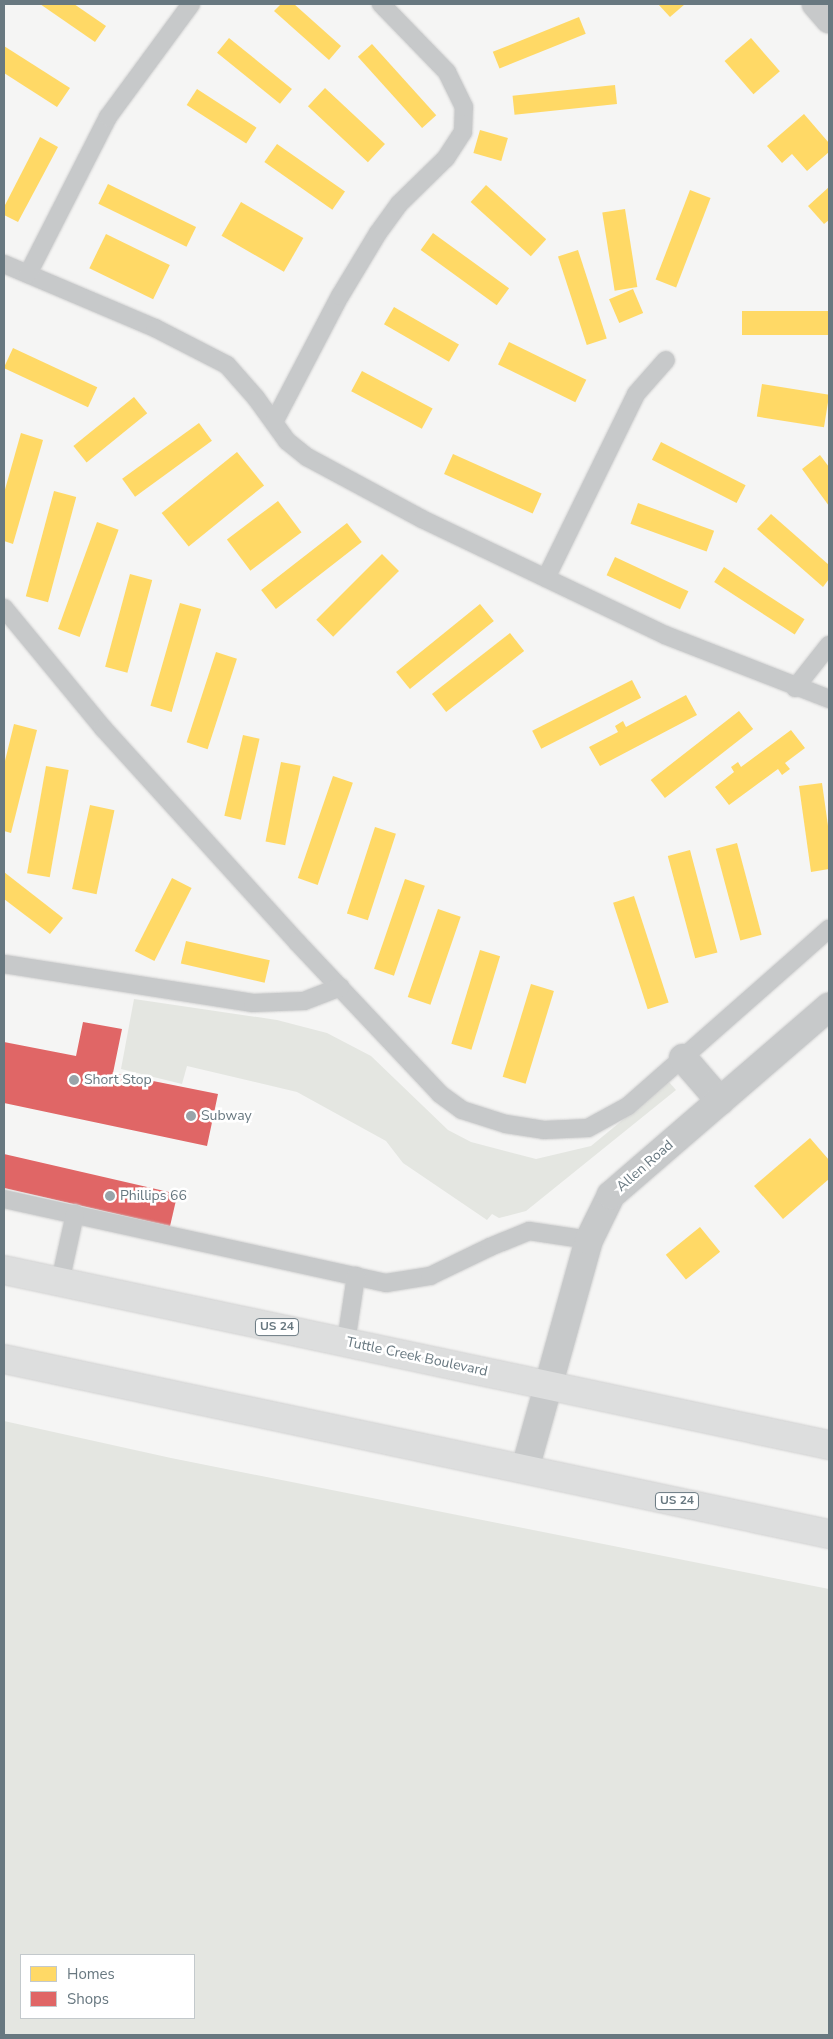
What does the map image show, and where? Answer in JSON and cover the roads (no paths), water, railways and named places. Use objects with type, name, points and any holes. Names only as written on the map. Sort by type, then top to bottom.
[{"type":"highway","name":"Tuttle Creek Boulevard","points":[[4,1270],[829,1445]]},
{"type":"highway","name":"US 24","points":[[4,1359],[829,1534]]},
{"type":"street","points":[[816,4],[829,19]]},
{"type":"street","name":"Allen Road","points":[[525,1469],[589,1240],[611,1195],[829,1007]]},
{"type":"street","points":[[683,1058],[720,1100]]},
{"type":"lane","points":[[28,274],[108,117],[191,4]]},
{"type":"lane","points":[[274,422],[340,296],[378,233],[399,204],[446,158],[463,132],[464,107],[447,72],[381,4]]},
{"type":"lane","points":[[5,269],[28,274],[155,328],[228,365],[287,441],[307,457],[422,519],[665,635],[829,700]]},
{"type":"lane","points":[[546,578],[636,394],[666,360]]},
{"type":"lane","points":[[4,608],[103,728],[340,988],[440,1094],[462,1110],[506,1124],[544,1130],[588,1128],[628,1106],[829,929]]},
{"type":"lane","points":[[795,688],[829,645]]},
{"type":"lane","points":[[4,964],[253,1003],[304,1001],[340,988]]},
{"type":"lane","points":[[4,1199],[386,1282],[430,1276],[490,1247],[529,1231],[589,1240]]},
{"type":"lane","points":[[60,1282],[74,1214]]},
{"type":"lane","points":[[346,1342],[356,1276]]},
{"type":"place","name":"Short Stop","points":[[74,1080]]},
{"type":"place","name":"Subway","points":[[191,1116]]},
{"type":"place","name":"Phillips 66","points":[[110,1196]]}]
